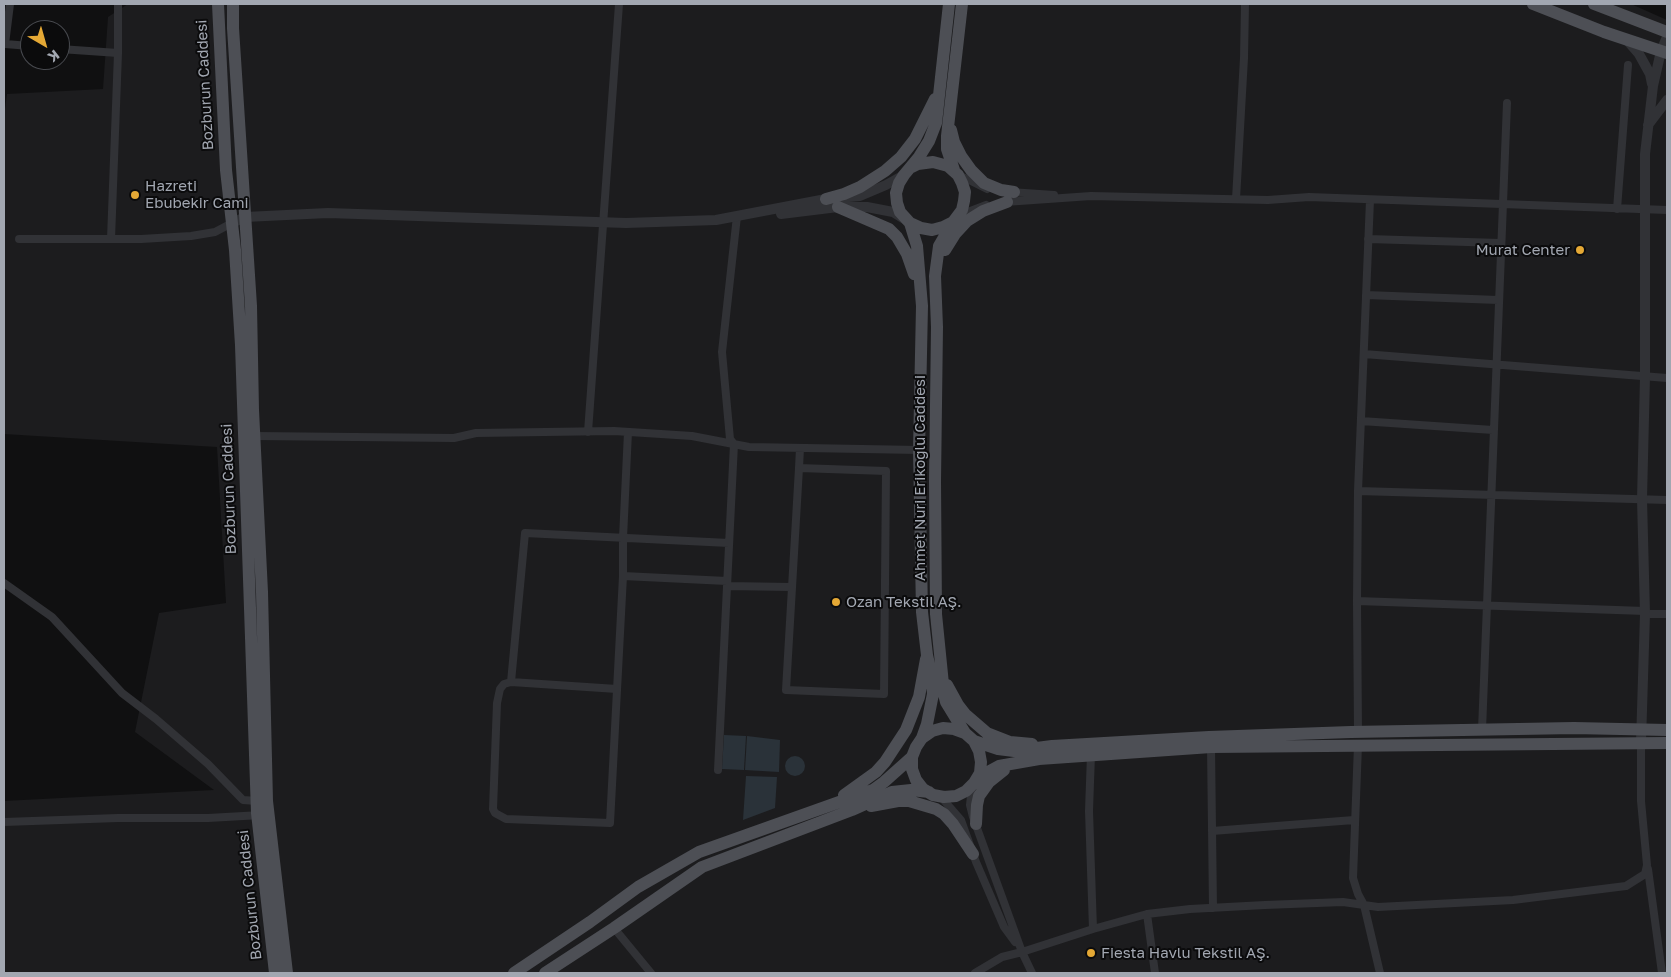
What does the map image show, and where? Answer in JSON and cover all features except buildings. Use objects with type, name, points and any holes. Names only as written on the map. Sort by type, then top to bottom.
[{"type":"main road","name":"Bozburun Caddesi","points":[[218,4],[226,170],[236,250],[241,346],[256,801],[263,815],[288,973]]},
{"type":"main road","name":"Bozburun Caddesi","points":[[232,4],[251,306],[253,410],[262,592],[267,801],[263,815],[275,973]]},
{"type":"main road","points":[[949,4],[936,122],[924,150],[899,183],[896,193],[900,212],[908,222],[920,228],[932,230],[943,228],[955,220],[962,210],[964,192],[962,183],[947,149],[949,113],[962,4]]},
{"type":"main road","points":[[1533,4],[1664,52]]},
{"type":"main road","points":[[1594,4],[1667,32]]},
{"type":"main road","points":[[826,199],[860,187],[885,171],[901,157],[916,139],[941,86]]},
{"type":"main road","points":[[949,113],[954,142],[971,170],[984,183],[1010,197]]},
{"type":"main road","points":[[908,171],[918,164],[933,162],[948,166],[956,172]]},
{"type":"main road","points":[[935,276],[950,241],[960,227],[983,211],[1010,197]]},
{"type":"main road","points":[[838,207],[879,224],[889,229],[898,237],[912,266],[922,306]]},
{"type":"main road","name":"Ahmet Nuri Erikoğlu Caddesi","points":[[955,220],[939,246],[935,276],[937,327],[936,614],[942,684],[946,702],[969,737]]},
{"type":"main road","name":"Ahmet Nuri Erikoğlu Caddesi","points":[[908,222],[917,246],[922,306],[919,450],[922,612],[933,694],[922,738]]},
{"type":"main road","points":[[823,806],[865,781],[885,762],[897,745],[906,730],[919,697],[927,655]]},
{"type":"main road","points":[[941,668],[958,705],[965,714],[987,733],[1010,742],[1052,746]]},
{"type":"main road","points":[[969,737],[979,751],[981,762],[980,773],[975,781],[966,791],[956,796],[941,797],[923,789],[916,780],[912,769],[912,757],[922,738],[932,731],[943,728],[954,729],[998,749],[1014,751],[1052,746],[1209,737],[1641,736],[1667,730]]},
{"type":"main road","points":[[975,781],[999,766],[1022,761],[1091,754],[1482,730],[1641,736],[1667,743]]},
{"type":"main road","points":[[514,973],[638,887],[699,852],[823,806],[873,790],[912,757]]},
{"type":"main road","points":[[976,824],[977,805],[984,788],[998,774],[1022,761]]},
{"type":"main road","points":[[545,973],[702,868],[852,810],[892,792],[911,790],[929,792]]},
{"type":"main road","points":[[852,810],[898,801],[917,802],[944,814],[974,854]]},
{"type":"street","points":[[10,4],[5,44],[20,45]]},
{"type":"street","points":[[111,239],[118,4]]},
{"type":"street","points":[[588,432],[619,4]]},
{"type":"street","points":[[1236,200],[1245,4]]},
{"type":"street","points":[[1662,973],[1641,801],[1645,613],[1642,499],[1645,377],[1644,210],[1647,126],[1653,86],[1667,37]]},
{"type":"street","points":[[1625,39],[1639,54],[1650,74],[1653,86]]},
{"type":"street","points":[[70,49],[118,53]]},
{"type":"street","points":[[1617,209],[1628,65]]},
{"type":"street","points":[[1647,126],[1667,100]]},
{"type":"street","points":[[1482,730],[1507,103]]},
{"type":"street","points":[[18,239],[111,239],[191,236],[215,232],[246,217],[328,213],[603,222],[716,220],[826,199],[860,196],[886,185],[908,171]]},
{"type":"street","points":[[956,172],[987,189],[1010,197],[1091,196],[1236,200],[1309,197],[1667,210]]},
{"type":"street","points":[[955,220],[970,210],[1010,197],[1071,197]]},
{"type":"street","points":[[1370,200],[1358,491],[1356,601],[1358,738],[1354,820],[1354,878],[1358,894],[1364,905],[1380,973]]},
{"type":"street","points":[[737,216],[838,207],[876,208],[893,212],[908,222]]},
{"type":"street","points":[[718,770],[734,444],[730,439],[722,352],[737,216]]},
{"type":"street","points":[[1368,238],[1500,242]]},
{"type":"street","points":[[1366,295],[1498,300]]},
{"type":"street","points":[[1364,354],[1667,378]]},
{"type":"street","points":[[1361,421],[1493,430]]},
{"type":"street","points":[[617,689],[511,682],[504,684],[500,689],[497,703],[493,809],[495,813],[506,819],[610,823],[623,576],[628,432]]},
{"type":"street","points":[[255,436],[454,438],[476,433],[628,432],[692,436],[749,447],[919,450]]},
{"type":"street","points":[[799,468],[886,472],[884,694],[786,690],[800,448]]},
{"type":"street","points":[[1358,491],[1667,500]]},
{"type":"street","points":[[511,682],[525,533],[729,543]]},
{"type":"street","points":[[623,576],[791,588]]},
{"type":"street","points":[[4,583],[52,618],[122,693],[156,719],[208,764],[243,800],[256,801]]},
{"type":"street","points":[[1356,601],[1667,614]]},
{"type":"street","points":[[1211,747],[1213,908]]},
{"type":"street","points":[[1091,754],[1088,811],[1093,929]]},
{"type":"street","points":[[975,781],[970,805],[1022,952],[1032,973]]},
{"type":"street","points":[[941,797],[961,820],[1004,926],[1022,952]]},
{"type":"street","points":[[4,822],[118,818],[208,818],[263,815]]},
{"type":"street","points":[[1212,830],[1354,820]]},
{"type":"street","points":[[975,973],[1002,957],[1147,914],[1213,908],[1343,902],[1378,907],[1513,900],[1626,886],[1645,874],[1648,866]]},
{"type":"street","points":[[1147,914],[1155,973]]},
{"type":"street","points":[[614,928],[651,973]]},
{"type":"shaded area","points":[[128,4],[1631,4],[1667,20],[1667,973],[4,973],[4,801],[214,790],[135,732],[159,613],[226,603],[217,447],[4,434],[4,116],[7,94],[103,89],[108,17]]},
{"type":"shaded area","points":[[724,735],[746,736],[744,770],[722,769]]},
{"type":"shaded area","points":[[747,736],[780,740],[779,772],[745,770]]},
{"type":"shaded area","points":[[791,756],[799,756],[805,762],[805,770],[799,776],[791,776],[785,770],[785,762]]},
{"type":"shaded area","points":[[746,776],[777,777],[775,808],[743,820]]},
{"type":"place","name":"Hazreti Ebubekir Cami","points":[[135,195]]},
{"type":"place","name":"Murat Center","points":[[1580,250]]},
{"type":"place","name":"Ozan Tekstil AŞ.","points":[[836,602]]},
{"type":"place","name":"Fiesta Havlu Tekstil AŞ.","points":[[1091,953]]}]
